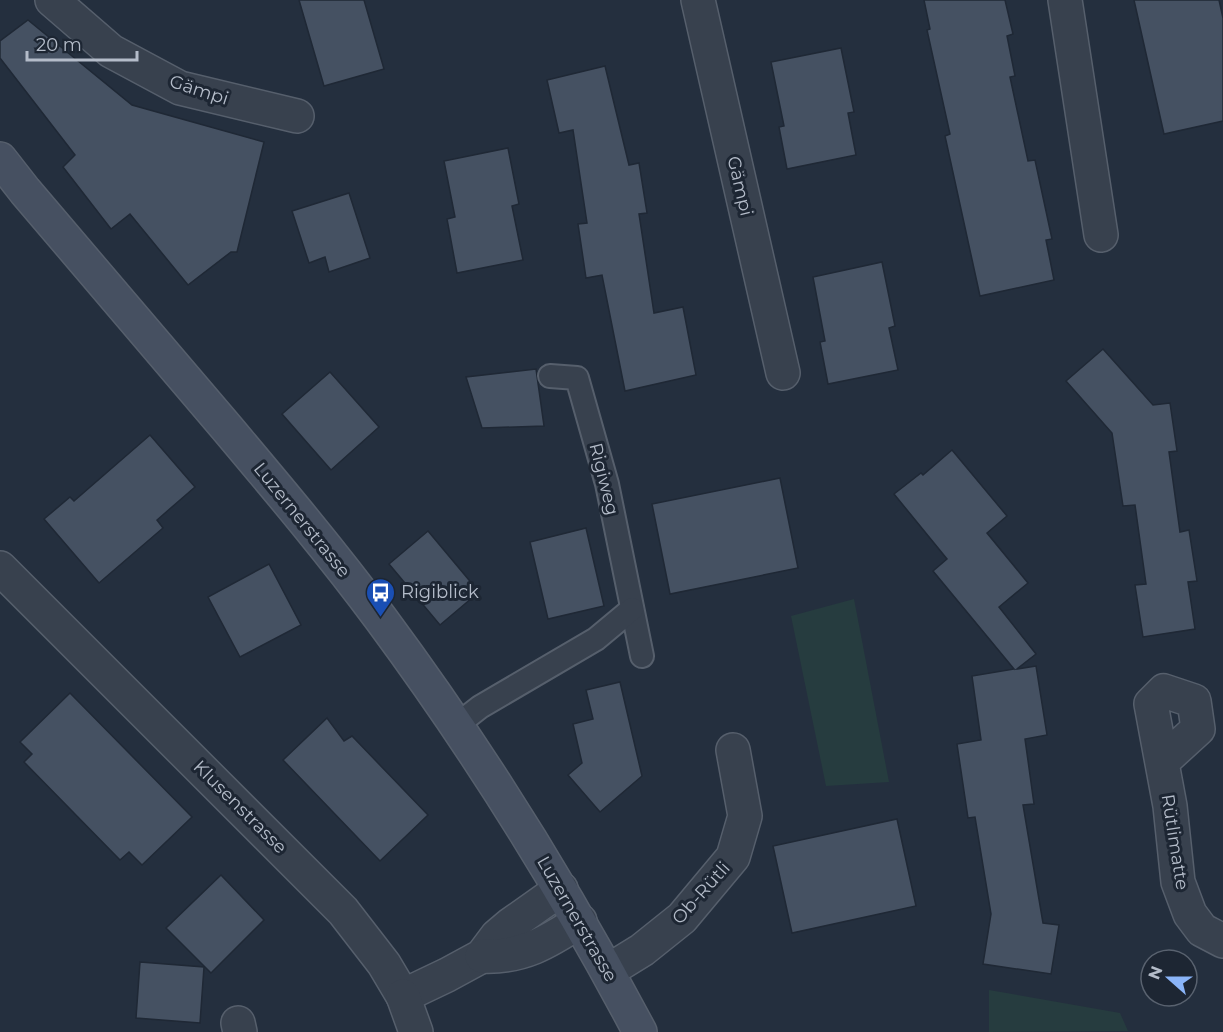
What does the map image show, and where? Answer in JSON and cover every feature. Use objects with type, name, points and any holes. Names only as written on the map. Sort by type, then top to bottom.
[{"type":"main road","name":"Luzernerstrasse","points":[[0,159],[297,511],[380,618],[507,799],[608,970],[640,1032]]},
{"type":"street","name":"Gämpi","points":[[52,0],[111,51],[180,88],[297,117]]},
{"type":"street","name":"Gämpi","points":[[698,0],[783,373]]},
{"type":"street","points":[[1065,0],[1101,235]]},
{"type":"street","name":"Klusenstrasse","points":[[0,568],[343,911],[384,964],[403,996],[416,1032]]},
{"type":"street","name":"Ob-Rütli","points":[[608,970],[642,950],[682,918],[733,857],[745,816],[733,750]]},
{"type":"street","name":"Rütlimatte","points":[[1163,761],[1178,882],[1190,914],[1202,930],[1223,941]]},
{"type":"street","points":[[403,996],[482,956],[497,936],[561,889]]},
{"type":"street","points":[[482,956],[504,957],[524,951],[561,934],[580,921]]},
{"type":"lane","name":"Rigiweg","points":[[550,376],[577,378],[607,484],[642,656]]},
{"type":"lane","points":[[457,725],[480,707],[596,639],[632,609]]},
{"type":"green space","points":[[854,599],[889,782],[826,786],[791,616]]},
{"type":"green space","points":[[989,990],[1120,1013],[1128,1031],[989,1032]]},
{"type":"building","points":[[299,0],[364,0],[384,69],[324,86]]},
{"type":"building","points":[[924,0],[1005,0],[1013,34],[1007,36],[1015,76],[1010,77],[1028,161],[1035,160],[1052,239],[1046,240],[1054,280],[980,296],[945,136],[950,134],[927,30],[930,29]]},
{"type":"building","points":[[1134,0],[1219,0],[1223,18],[1223,121],[1164,134]]},
{"type":"building","points":[[28,20],[132,105],[264,142],[237,252],[231,252],[188,285],[130,214],[111,229],[63,167],[75,155],[0,58],[0,41]]},
{"type":"building","points":[[841,48],[854,112],[848,113],[856,155],[787,169],[779,127],[784,126],[771,62]]},
{"type":"building","points":[[605,66],[629,165],[639,163],[647,213],[639,214],[654,313],[683,307],[696,375],[625,391],[602,275],[586,278],[578,224],[587,223],[573,130],[559,133],[547,80]]},
{"type":"building","points":[[508,148],[519,204],[512,206],[523,260],[457,273],[447,219],[455,217],[444,161]]},
{"type":"building","points":[[349,193],[370,258],[329,272],[325,257],[309,263],[292,211]]},
{"type":"building","points":[[882,262],[895,326],[889,328],[898,370],[828,384],[820,342],[825,341],[813,277]]},
{"type":"building","points":[[1103,349],[1153,405],[1170,403],[1177,451],[1169,452],[1180,532],[1189,530],[1197,581],[1188,582],[1195,629],[1143,637],[1135,585],[1146,584],[1135,505],[1123,506],[1112,433],[1066,381]]},
{"type":"building","points":[[536,369],[544,426],[482,428],[466,377]]},
{"type":"building","points":[[330,372],[379,427],[331,470],[282,414]]},
{"type":"building","points":[[150,435],[195,487],[157,520],[163,528],[99,583],[44,519],[70,497],[74,501]]},
{"type":"building","points":[[952,450],[1007,516],[987,533],[1028,583],[999,607],[1036,654],[1017,669],[1036,666],[1047,735],[1025,739],[1034,804],[1023,805],[1043,923],[1059,925],[1051,974],[983,964],[991,914],[975,817],[968,818],[957,744],[981,740],[972,676],[1014,669],[933,571],[947,559],[894,494],[921,473],[923,475]]},
{"type":"building","points":[[780,478],[798,568],[670,594],[652,504]]},
{"type":"building","points":[[586,528],[604,606],[548,619],[530,542]]},
{"type":"building","points":[[428,531],[479,592],[440,625],[389,564]]},
{"type":"building","points":[[269,564],[301,625],[240,657],[208,597]]},
{"type":"building","points":[[620,682],[642,776],[600,812],[568,775],[582,763],[573,724],[593,719],[586,690]]},
{"type":"building","points":[[70,693],[192,817],[142,865],[129,852],[120,860],[24,762],[32,754],[20,742]]},
{"type":"building","points":[[327,718],[344,741],[352,736],[428,815],[380,861],[283,760]]},
{"type":"building","points":[[897,819],[916,906],[792,933],[773,846]]},
{"type":"building","points":[[221,875],[264,920],[211,973],[166,928]]},
{"type":"building","points":[[140,962],[204,967],[200,1023],[136,1018]]},
{"type":"place","name":"Rigiblick","points":[[380,618]]}]
